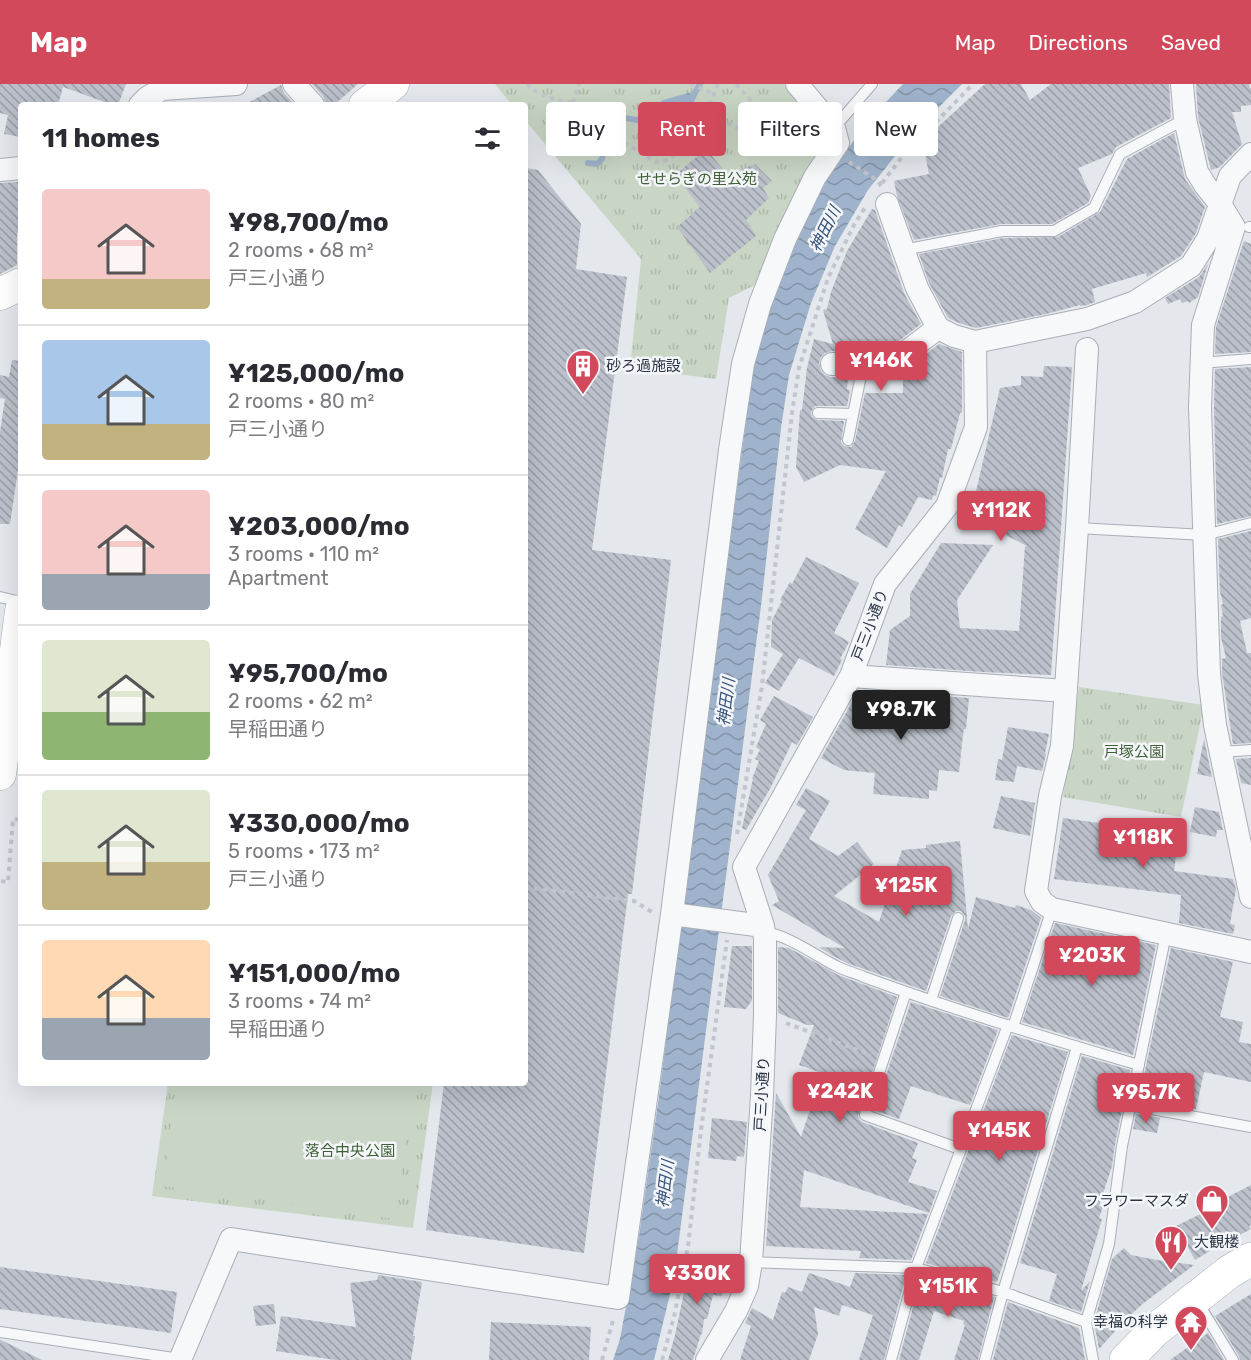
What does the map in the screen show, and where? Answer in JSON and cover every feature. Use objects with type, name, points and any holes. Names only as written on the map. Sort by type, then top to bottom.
[{"type":"main road","points":[[1126,1360],[1154,1331],[1229,1272],[1251,1259]]},
{"type":"street","points":[[146,96],[162,89],[236,84]]},
{"type":"street","points":[[294,84],[310,102]]},
{"type":"street","points":[[370,102],[393,84]]},
{"type":"street","points":[[797,84],[809,102]]},
{"type":"street","points":[[1182,84],[1185,120],[1197,172],[1234,227],[1203,325],[1200,407],[1209,674],[1215,725],[1251,897]]},
{"type":"street","points":[[877,200],[903,250],[917,288],[938,328],[954,336],[975,342],[1087,320],[1135,302],[1191,266],[1208,238],[1230,176],[1251,154]]},
{"type":"street","points":[[180,1360],[231,1239],[618,1299],[743,364],[760,304],[785,239],[815,177],[829,156]]},
{"type":"street","points":[[0,170],[18,168]]},
{"type":"street","points":[[0,294],[18,285]]},
{"type":"street","points":[[832,364],[890,365],[938,328]]},
{"type":"street","name":"戸三小通り","points":[[707,1360],[736,1311],[747,1286],[751,1262],[762,1096],[765,939],[744,867],[850,676],[885,584],[947,506],[976,427],[975,342]]},
{"type":"street","points":[[1087,349],[1062,746],[1050,796],[1036,891],[1042,902],[1052,909],[1251,952]]},
{"type":"street","points":[[0,774],[4,711],[18,629]]},
{"type":"street","points":[[850,676],[1066,691]]},
{"type":"street","points":[[671,916],[725,921],[763,929]]},
{"type":"lane","points":[[842,111],[872,84]]},
{"type":"lane","points":[[903,250],[1002,231],[1054,231],[1094,208],[1120,154],[1185,120]]},
{"type":"lane","points":[[1201,363],[1251,359]]},
{"type":"lane","points":[[848,440],[863,365]]},
{"type":"lane","points":[[818,413],[853,414]]},
{"type":"lane","points":[[1077,528],[1205,535],[1251,523]]},
{"type":"lane","points":[[0,597],[18,601]]},
{"type":"lane","points":[[1221,752],[1251,750]]},
{"type":"lane","points":[[891,1360],[916,1268],[960,1149],[1010,1026],[1052,909]]},
{"type":"lane","points":[[931,1000],[958,918]]},
{"type":"lane","points":[[763,929],[840,968],[906,992],[1139,1065]]},
{"type":"lane","points":[[1093,1360],[1086,1322],[1109,1244],[1122,1146],[1166,934]]},
{"type":"lane","points":[[906,992],[865,1115],[960,1149]]},
{"type":"lane","points":[[985,1360],[1003,1292],[1077,1047]]},
{"type":"lane","points":[[1130,1105],[1251,1127]]},
{"type":"lane","points":[[751,1262],[916,1268],[1003,1292],[1086,1322]]},
{"type":"lane","points":[[1196,1299],[1233,1360]]},
{"type":"lane","points":[[0,1332],[180,1360]]},
{"type":"path","points":[[527,84],[539,94],[568,102]]},
{"type":"path","points":[[573,102],[579,84]]},
{"type":"path","points":[[690,84],[714,94]]},
{"type":"path","points":[[711,102],[718,84]]},
{"type":"path","points":[[736,84],[752,102]]},
{"type":"path","points":[[736,842],[762,686],[799,368],[828,278],[854,225],[877,200],[902,157],[973,84]]},
{"type":"path","points":[[646,156],[655,162],[668,160],[672,156]]},
{"type":"path","points":[[811,156],[816,158]]},
{"type":"path","points":[[841,157],[878,181]]},
{"type":"path","points":[[1,881],[9,882],[13,819],[18,820]]},
{"type":"path","points":[[528,887],[634,901],[671,916]]},
{"type":"path","points":[[662,1360],[674,1317],[688,1247],[725,921]]},
{"type":"path","points":[[765,1015],[883,1060]]},
{"type":"path","points":[[602,1360],[618,1299]]},
{"type":"green space","name":"せせらぎの里公苑","points":[[495,84],[784,84],[799,102],[738,102],[738,156],[820,156],[757,284],[729,298],[716,379],[630,368],[641,259],[555,156],[626,156],[626,102],[546,102],[546,145],[528,124],[528,102],[510,102]]},
{"type":"green space","name":"戸塚公園","points":[[1079,687],[1204,705],[1181,817],[1063,797]]},
{"type":"green space","name":"落合中央公園","points":[[168,1086],[433,1086],[413,1228],[152,1196]]},
{"type":"green space","name":"落合中央公園","points":[[178,1086],[415,1086],[395,1219],[164,1186]]},
{"type":"water","points":[[903,84],[962,84],[938,108],[938,102],[886,102]]},
{"type":"water","points":[[688,93],[698,93],[694,102],[660,102]]},
{"type":"water","name":"神田川","points":[[854,140],[854,156],[895,156],[868,190],[835,246],[811,303],[789,375],[674,1278],[654,1360],[613,1360],[620,1339],[639,1236],[659,1096],[753,369],[774,290],[800,228],[832,171]]},
{"type":"building","points":[[0,84],[126,84],[119,102],[105,102],[63,87],[59,102],[18,102],[18,136],[4,134],[8,115],[0,113]]},
{"type":"building","points":[[312,84],[358,84],[337,102],[325,102],[323,96]]},
{"type":"building","points":[[985,84],[1021,84],[1030,100],[1051,84],[1169,84],[1171,118],[1116,147],[1112,154],[1078,168],[1091,196],[1088,203],[1052,224],[1001,224],[914,240],[897,196],[894,181],[929,174],[925,156],[938,156],[939,126]]},
{"type":"building","points":[[1196,84],[1249,84],[1251,88],[1251,105],[1241,106],[1241,112],[1232,112],[1242,144],[1220,167],[1211,170],[1198,117]]},
{"type":"building","points":[[281,85],[284,93],[292,102],[250,102]]},
{"type":"building","points":[[1174,133],[1185,179],[1205,207],[1196,233],[1181,256],[1147,277],[1146,273],[1092,289],[1095,302],[1087,305],[976,328],[948,318],[929,283],[919,254],[1003,238],[1058,237],[1100,212],[1127,159]]},
{"type":"building","points":[[698,156],[712,156],[732,180],[744,169],[755,164],[772,181],[763,188],[769,198],[746,220],[756,236],[710,273],[677,227],[700,207],[675,175]]},
{"type":"building","points":[[528,168],[538,170],[581,224],[576,269],[627,277],[592,550],[671,560],[632,894],[628,894],[584,1253],[426,1230],[444,1086],[528,1086]]},
{"type":"building","points":[[18,182],[17,265],[0,274],[0,183]]},
{"type":"building","points":[[872,209],[875,210],[904,293],[921,324],[895,344],[876,350],[825,353],[819,363],[821,371],[831,377],[848,378],[847,389],[850,390],[847,406],[815,406],[811,412],[812,417],[818,420],[844,421],[841,442],[844,446],[851,447],[855,441],[865,393],[903,393],[903,372],[939,344],[962,352],[962,413],[960,413],[951,449],[948,449],[936,496],[933,495],[932,500],[918,497],[902,527],[899,525],[887,548],[855,529],[886,471],[840,465],[804,482],[796,467],[800,410],[802,410],[807,368],[814,339],[833,344],[823,310],[827,309],[847,251]]},
{"type":"building","points":[[1244,241],[1251,244],[1251,352],[1215,354],[1216,327]]},
{"type":"building","points":[[1208,264],[1198,297],[1189,303],[1188,301],[1182,303],[1180,299],[1168,304],[1165,298],[1199,277]]},
{"type":"building","points":[[12,360],[18,361],[18,470],[10,524],[0,524],[0,432],[5,399],[0,398],[0,375],[9,377]]},
{"type":"building","points":[[1044,366],[1072,367],[1051,675],[886,665],[890,630],[910,616],[910,594],[941,543],[993,545],[957,600],[960,628],[1019,631],[1025,546],[1029,547],[970,517],[1000,388],[1021,385],[1021,376],[1043,377]]},
{"type":"building","points":[[1251,367],[1251,516],[1217,524],[1215,369]]},
{"type":"building","points":[[1251,531],[1251,618],[1240,621],[1247,653],[1251,653],[1251,743],[1233,744],[1222,673],[1222,659],[1226,658],[1221,637],[1221,617],[1223,616],[1221,605],[1223,604],[1220,592],[1218,539]]},
{"type":"building","points":[[806,557],[859,583],[834,633],[849,642],[834,676],[799,658],[779,691],[765,683],[783,654],[771,647],[772,620],[782,601],[780,600],[790,582],[792,584]]},
{"type":"building","points":[[867,691],[969,698],[959,772],[939,770],[937,791],[929,790],[929,799],[873,794],[875,773],[844,770],[821,758],[857,693],[867,693]]},
{"type":"building","points":[[774,696],[813,717],[797,745],[792,742],[771,787],[746,830],[742,828],[752,779],[759,761],[755,759],[760,750],[756,747],[766,724],[760,720]]},
{"type":"building","points":[[1008,727],[1049,734],[1042,771],[1017,766],[1014,782],[995,780],[998,759],[1002,760]]},
{"type":"building","points":[[1204,739],[1212,777],[1197,774]]},
{"type":"building","points":[[1251,758],[1251,785],[1241,783],[1236,759]]},
{"type":"building","points":[[806,788],[830,801],[809,839],[838,856],[857,842],[874,864],[834,896],[879,922],[891,885],[901,897],[897,865],[902,850],[960,841],[968,929],[976,897],[1015,908],[1016,905],[1031,910],[1041,918],[1008,1018],[940,996],[965,920],[961,911],[956,911],[951,916],[926,991],[833,956],[819,947],[845,948],[772,905],[779,901],[768,875],[806,810],[796,805]]},
{"type":"building","points":[[1001,796],[1035,803],[1030,836],[993,828]]},
{"type":"building","points":[[1195,807],[1219,812],[1223,830],[1217,830],[1216,837],[1190,832]]},
{"type":"building","points":[[1063,818],[1179,834],[1174,871],[1233,879],[1236,889],[1230,924],[1235,925],[1233,934],[1179,923],[1181,895],[1054,879]]},
{"type":"building","points":[[1055,923],[1156,945],[1133,1055],[1022,1022]]},
{"type":"building","points":[[732,946],[752,946],[752,1000],[746,1009],[724,1007]]},
{"type":"building","points":[[778,947],[789,948],[838,975],[897,997],[858,1116],[862,1122],[918,1143],[912,1158],[917,1160],[908,1182],[937,1191],[929,1213],[804,1170],[800,1207],[928,1214],[911,1260],[859,1258],[861,1251],[766,1246],[776,1093],[801,1137],[822,1073],[799,1065],[814,1025],[807,1025],[778,1013]]},
{"type":"building","points":[[1171,948],[1233,962],[1220,1017],[1243,1022],[1239,1042],[1251,1044],[1251,1082],[1204,1072],[1196,1109],[1139,1099]]},
{"type":"building","points":[[911,1002],[998,1030],[970,1105],[911,1086],[899,1119],[874,1110]]},
{"type":"building","points":[[1012,1035],[1068,1052],[997,1282],[926,1263]]},
{"type":"building","points":[[1082,1056],[1130,1070],[1112,1166],[1099,1206],[1103,1207],[1099,1218],[1102,1219],[1081,1291],[1090,1281],[1081,1312],[1049,1301],[1057,1274],[1020,1263]]},
{"type":"building","points":[[1136,1114],[1160,1118],[1157,1133],[1133,1129]]},
{"type":"building","points":[[712,1118],[747,1122],[744,1157],[737,1156],[736,1161],[708,1158]]},
{"type":"building","points":[[1251,1185],[1251,1225],[1249,1226],[1251,1229],[1195,1260],[1176,1226],[1221,1204],[1220,1201]]},
{"type":"building","points":[[1124,1248],[1131,1255],[1194,1265],[1145,1302],[1099,1349],[1094,1322],[1112,1259]]},
{"type":"building","points":[[692,1254],[728,1266],[722,1296],[713,1295],[693,1360],[668,1360],[675,1335]]},
{"type":"building","points":[[0,1267],[177,1292],[171,1333],[0,1309]]},
{"type":"building","points":[[809,1273],[850,1287],[855,1273],[906,1275],[884,1360],[859,1360],[873,1315],[842,1305],[839,1316],[814,1307],[818,1334],[809,1360],[740,1360],[751,1326],[745,1323],[752,1308],[773,1320],[782,1292],[785,1293],[788,1287],[802,1292]]},
{"type":"building","points":[[378,1275],[422,1282],[411,1360],[335,1360],[276,1351],[281,1316],[356,1327],[350,1283],[377,1280]]},
{"type":"building","points":[[921,1277],[994,1297],[978,1360],[954,1360],[965,1325],[964,1321],[934,1311],[919,1360],[899,1360]]},
{"type":"building","points":[[1251,1294],[1251,1360],[1240,1360],[1215,1316]]},
{"type":"building","points":[[1008,1302],[1079,1328],[1085,1360],[993,1360]]},
{"type":"building","points":[[274,1304],[276,1324],[256,1326],[253,1306]]},
{"type":"building","points":[[491,1322],[591,1327],[589,1360],[489,1360]]},
{"type":"building","points":[[1208,1333],[1224,1360],[1170,1360]]},
{"type":"building","points":[[1,1340],[42,1360],[0,1360]]},
{"type":"waterway","points":[[691,97],[700,84]]},
{"type":"waterway","points":[[588,163],[597,164],[602,159],[603,138],[608,125],[613,120],[618,117],[638,120]]},
{"type":"place","name":"砂ろ過施設","points":[[583,395]]},
{"type":"place","name":"フラワーマスダ","points":[[1212,1230]]},
{"type":"place","name":"大観楼","points":[[1171,1271]]},
{"type":"place","name":"幸福の科学","points":[[1191,1351]]}]
